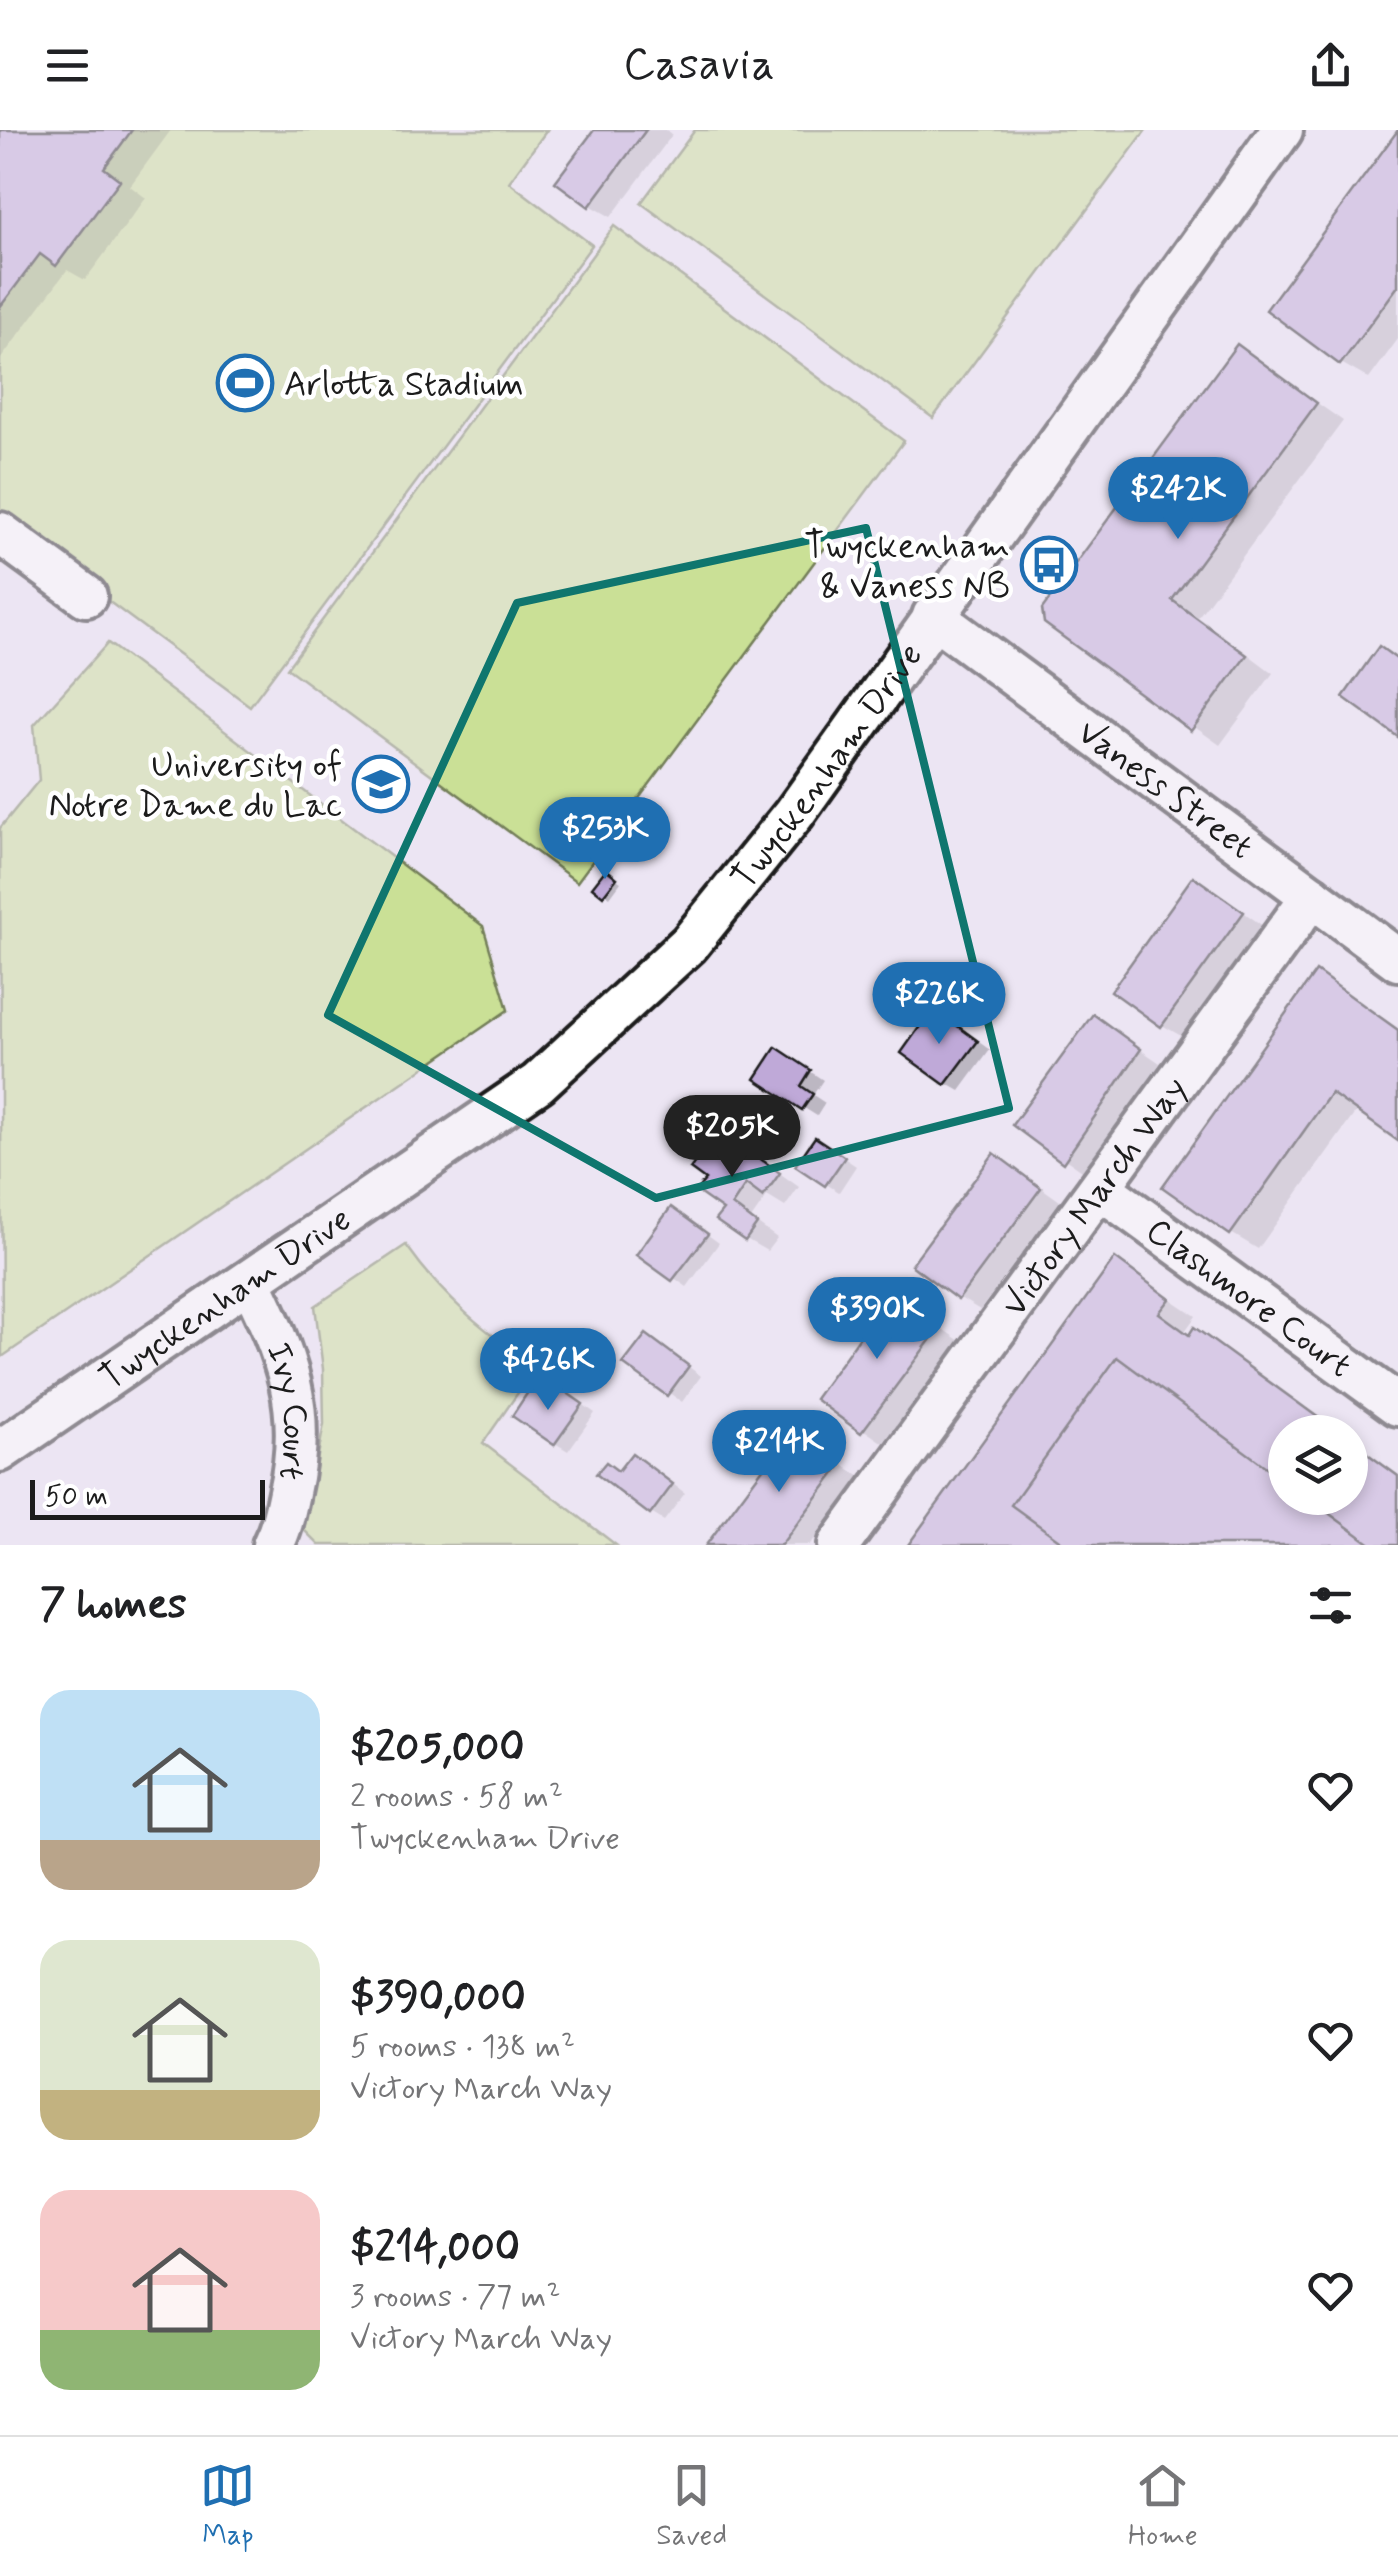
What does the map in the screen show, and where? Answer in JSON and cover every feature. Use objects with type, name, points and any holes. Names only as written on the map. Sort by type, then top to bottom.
[{"type":"street","name":"Twyckenham Drive","points":[[0,1451],[538,1083],[689,944],[794,814],[1282,130]]},
{"type":"street","points":[[0,534],[86,596]]},
{"type":"street","name":"Vaness Street","points":[[932,616],[1398,960]]},
{"type":"street","name":"Victory March Way","points":[[839,1545],[1312,896]]},
{"type":"street","name":"Clashmore Court","points":[[1100,1188],[1398,1406]]},
{"type":"street","name":"Ivy Court","points":[[250,1281],[282,1348],[296,1400],[296,1461],[273,1545]]},
{"type":"highlighted area","points":[[866,528],[1009,1108],[656,1198],[328,1015],[517,603]]},
{"type":"green space","name":"Arlotta Stadium","points":[[0,130],[547,130],[509,182],[592,245],[250,706],[0,521]]},
{"type":"green space","points":[[695,130],[1146,130],[933,418],[641,203]]},
{"type":"green space","points":[[614,226],[904,441],[577,882],[287,668]]},
{"type":"green space","points":[[108,643],[483,926],[508,1010],[2,1357],[0,828],[39,780],[34,725]]},
{"type":"green space","points":[[406,1245],[465,1312],[536,1367],[483,1443],[616,1545],[319,1545],[304,1530],[324,1424],[323,1369],[315,1306]]},
{"type":"building","points":[[0,130],[132,130],[104,168],[120,180],[56,266],[40,254],[0,307]]},
{"type":"building","points":[[594,130],[646,130],[589,207],[555,182]]},
{"type":"building","points":[[1398,130],[1398,286],[1340,365],[1266,310]]},
{"type":"building","points":[[1237,344],[1317,403],[1172,600],[1247,655],[1191,731],[1044,623],[1042,609]]},
{"type":"building","points":[[1379,646],[1398,660],[1398,737],[1343,697]]},
{"type":"building","points":[[606,869],[617,878],[603,896],[592,887]]},
{"type":"building","points":[[1193,876],[1244,912],[1161,1027],[1111,991]]},
{"type":"building","points":[[1316,971],[1398,1030],[1398,1141],[1331,1093],[1230,1235],[1162,1187]]},
{"type":"building","points":[[933,1008],[978,1041],[945,1085],[901,1053]]},
{"type":"building","points":[[1093,1014],[1141,1049],[1063,1163],[1012,1125]]},
{"type":"building","points":[[776,1047],[811,1070],[801,1086],[813,1094],[802,1110],[755,1079]]},
{"type":"building","points":[[719,1129],[780,1173],[763,1197],[746,1184],[732,1205],[757,1224],[745,1241],[715,1220],[723,1210],[696,1191],[705,1180],[690,1169]]},
{"type":"building","points":[[815,1137],[845,1157],[825,1186],[795,1166]]},
{"type":"building","points":[[994,1153],[1041,1188],[958,1300],[911,1265]]},
{"type":"building","points":[[671,1207],[708,1234],[672,1281],[636,1255]]},
{"type":"building","points":[[1115,1258],[1170,1299],[1159,1313],[1189,1335],[1194,1327],[1315,1415],[1268,1415],[1268,1468],[1117,1357],[1011,1505],[1066,1545],[908,1545]]},
{"type":"building","points":[[892,1292],[940,1327],[861,1433],[815,1399]]},
{"type":"building","points":[[646,1334],[689,1366],[667,1396],[623,1364]]},
{"type":"building","points":[[1117,1357],[1268,1468],[1268,1515],[1331,1515],[1372,1545],[1066,1545],[1011,1505]]},
{"type":"building","points":[[553,1383],[583,1404],[554,1445],[512,1416],[530,1389],[543,1398]]},
{"type":"building","points":[[793,1428],[842,1464],[781,1545],[706,1545]]},
{"type":"building","points":[[632,1453],[673,1484],[650,1515],[596,1474],[606,1462],[618,1471]]},
{"type":"building","points":[[1368,1454],[1398,1476],[1398,1545],[1372,1545],[1331,1515],[1368,1515]]},
{"type":"place","name":"Arlotta Stadium","points":[[245,383]]},
{"type":"place","name":"Twyckenham & Vaness NB","points":[[1049,565]]},
{"type":"place","name":"University of Notre Dame du Lac","points":[[381,784]]}]
